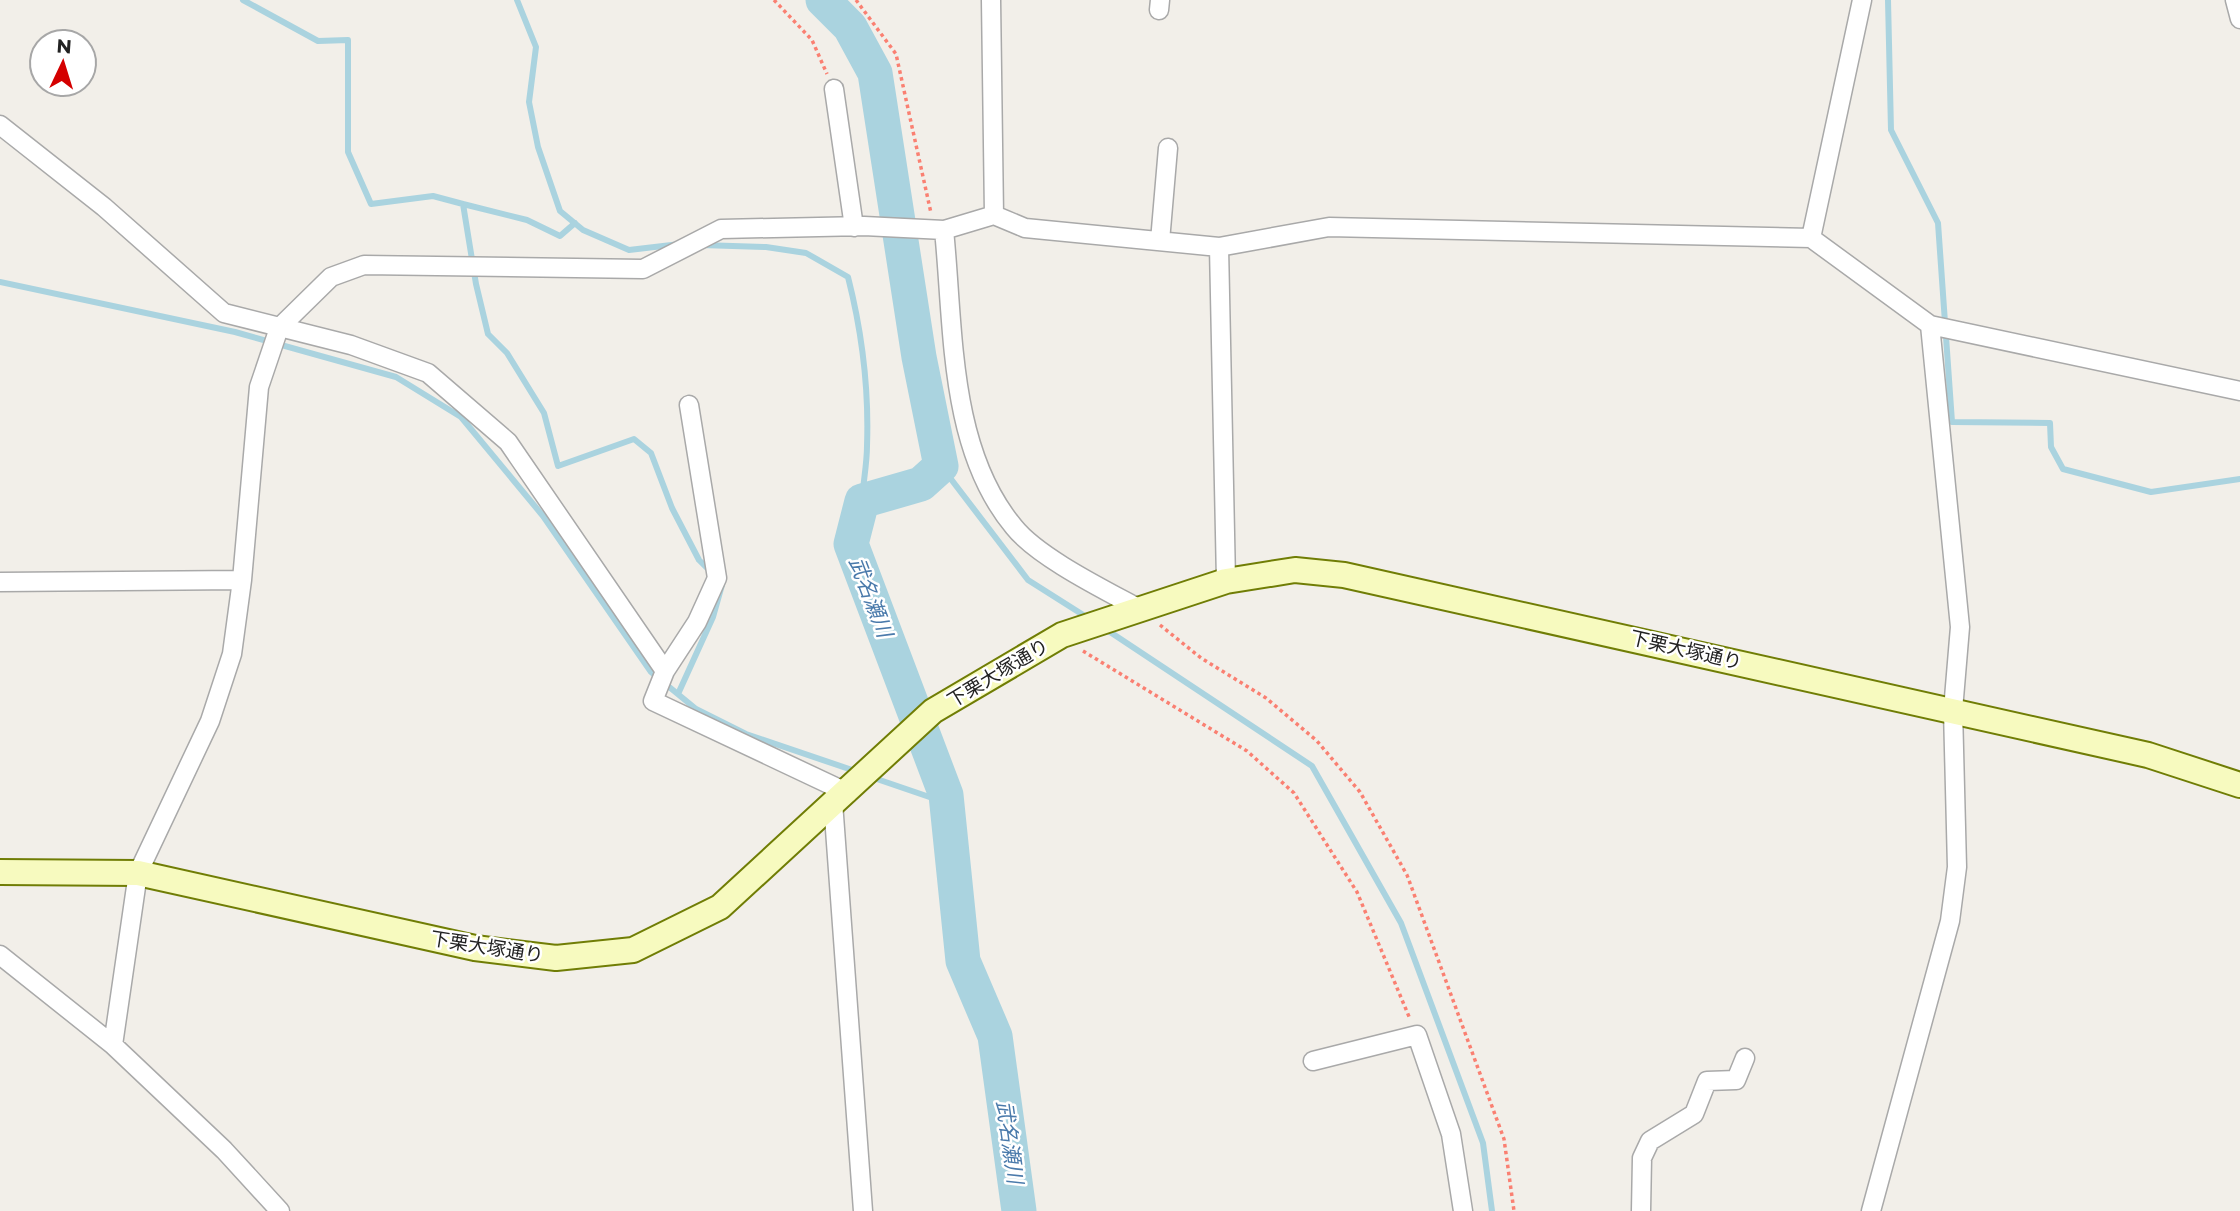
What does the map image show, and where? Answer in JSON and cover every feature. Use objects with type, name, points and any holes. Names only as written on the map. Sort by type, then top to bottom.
[{"type":"street","points":[[991,0],[994,215]]},
{"type":"street","points":[[1811,238],[1862,0]]},
{"type":"street","points":[[2235,0],[2240,19]]},
{"type":"street","points":[[834,89],[859,226]]},
{"type":"street","points":[[0,125],[104,207],[223,313],[351,345],[428,373],[508,442],[665,671]]},
{"type":"street","points":[[1160,241],[1168,148]]},
{"type":"street","points":[[113,1045],[138,873],[209,720],[232,654],[242,580],[259,387],[279,328],[331,277],[364,265],[643,269],[721,229],[859,226],[935,229],[994,215],[1025,228],[1219,247],[1329,227],[1811,238],[1930,325],[2240,391]]},
{"type":"street","points":[[935,229],[963,420],[981,472],[1014,528],[1066,568],[1133,610]]},
{"type":"street","points":[[1219,247],[1226,581]]},
{"type":"street","points":[[1871,1211],[1950,921],[1957,867],[1953,710],[1960,627],[1930,325]]},
{"type":"street","points":[[689,405],[717,578],[697,622],[665,671],[653,701],[840,797],[863,1211]]},
{"type":"street","name":"下栗大塚通り","points":[[0,872],[138,873],[475,948],[556,958],[633,950],[720,907],[933,711],[1059,636],[1226,581],[1295,570],[1345,575],[1953,710],[2148,755],[2240,785]]},
{"type":"street","points":[[0,582],[242,580]]},
{"type":"street","points":[[0,955],[113,1045],[224,1150],[280,1211]]},
{"type":"street","points":[[1312,1061],[1416,1035],[1451,1134],[1463,1211]]},
{"type":"street","points":[[1641,1211],[1642,1157],[1650,1141],[1694,1114],[1707,1081],[1736,1080],[1745,1058]]},
{"type":"path","points":[[774,0],[812,40],[834,89]]},
{"type":"path","points":[[856,0],[896,54],[935,229]]},
{"type":"path","points":[[1133,610],[1201,658],[1266,698],[1317,741],[1360,792],[1407,875],[1504,1139],[1514,1211]]},
{"type":"path","points":[[1059,636],[1247,751],[1294,793],[1357,892],[1416,1035]]},
{"type":"waterway","points":[[243,0],[318,41],[348,40],[348,152],[371,204],[433,196],[463,204],[476,284],[488,334],[507,353],[544,413],[558,466],[634,439],[651,453],[672,508],[699,560],[712,573]]},
{"type":"waterway","points":[[517,0],[536,47],[529,102],[538,147],[560,211],[583,230],[629,250],[680,244]]},
{"type":"waterway","name":"武名瀬川","points":[[823,0],[850,27],[875,73],[919,357],[941,466],[921,484],[862,501],[851,544],[946,795],[963,961],[995,1036],[1019,1211]]},
{"type":"waterway","points":[[1888,0],[1891,130],[1938,223],[1952,422],[2050,423],[2051,447],[2063,469],[2151,492],[2240,479]]},
{"type":"waterway","points":[[463,204],[527,220],[560,236],[575,223]]},
{"type":"waterway","points":[[701,245],[766,247],[806,253],[848,277],[861,340],[866,382],[867,453],[862,501]]},
{"type":"waterway","points":[[0,282],[235,332],[396,377],[461,417],[543,516],[651,672],[696,709],[746,734],[858,772]]},
{"type":"waterway","points":[[941,466],[1028,580],[1088,618]]},
{"type":"waterway","points":[[678,694],[713,617],[722,585]]},
{"type":"waterway","points":[[1104,628],[1312,766],[1401,923],[1483,1143],[1492,1211]]},
{"type":"waterway","points":[[871,777],[947,803]]}]
